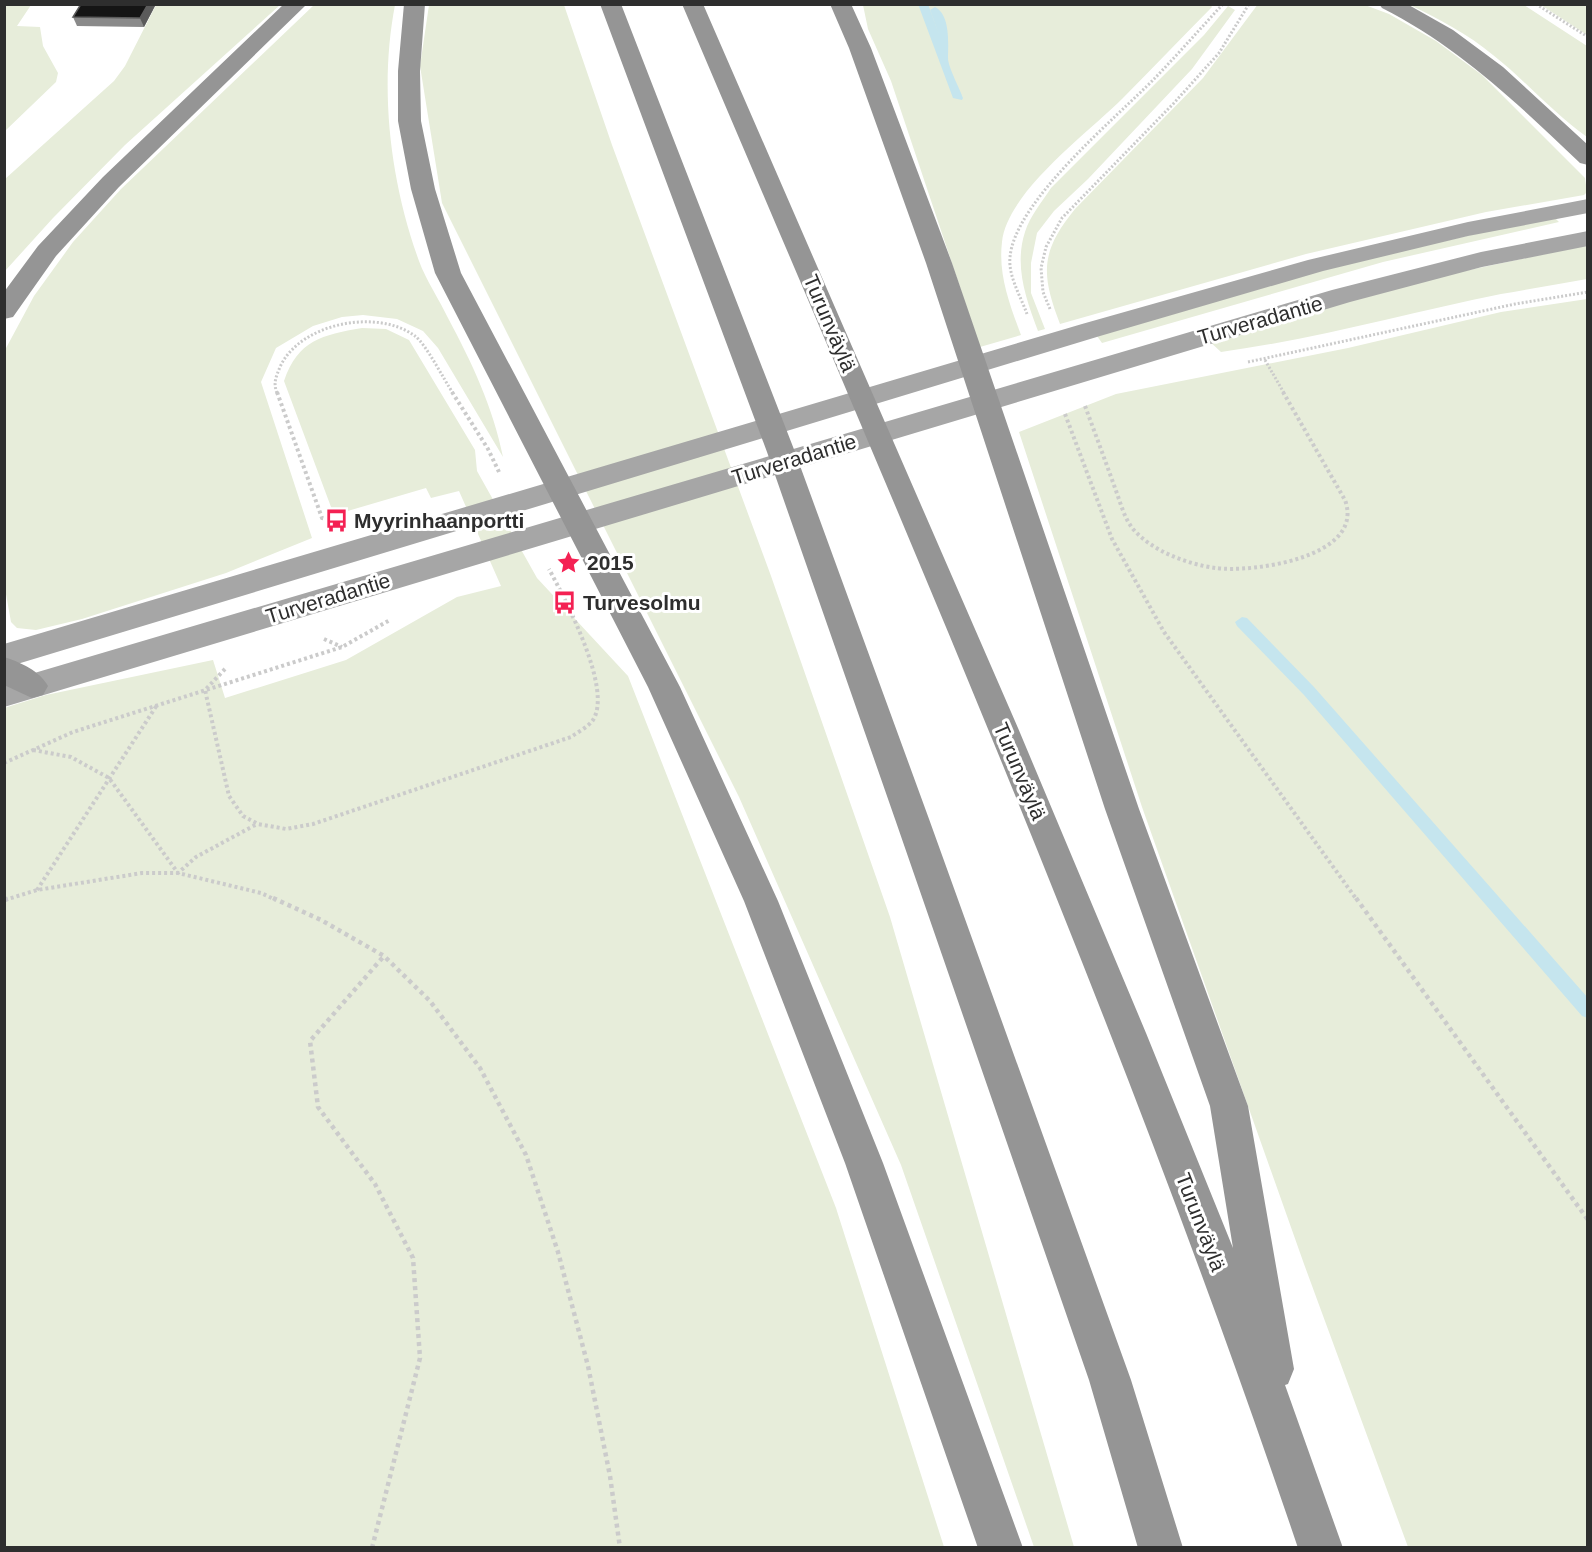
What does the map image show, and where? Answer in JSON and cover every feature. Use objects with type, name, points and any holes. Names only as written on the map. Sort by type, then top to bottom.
[{"type":"highway","points":[[4,311],[47,251],[111,182],[297,4]]},
{"type":"highway","points":[[415,4],[408,63],[412,137],[427,203],[448,273],[664,687],[761,901],[864,1163],[1001,1548]]},
{"type":"highway","points":[[610,4],[781,452],[1110,1380],[1161,1548]]},
{"type":"highway","name":"Turunväylä","points":[[692,4],[880,439],[1128,1031],[1284,1438],[1321,1548]]},
{"type":"highway","points":[[840,4],[860,48],[939,263],[1122,808],[1229,1106],[1284,1438]]},
{"type":"highway","points":[[1389,4],[1419,17],[1484,61],[1587,158]]},
{"type":"highway","points":[[4,669],[18,691]]},
{"type":"main road","name":"Turveradantie","points":[[4,656],[1091,330],[1317,265],[1468,229],[1587,206]]},
{"type":"main road","name":"Turveradantie","points":[[18,691],[1341,296],[1481,260],[1587,238]]},
{"type":"path","points":[[1029,321],[1017,288],[1010,257],[1021,224],[1051,183],[1156,77],[1223,4]]},
{"type":"path","points":[[1241,4],[1248,5]]},
{"type":"path","points":[[1536,4],[1587,37]]},
{"type":"path","points":[[1244,363],[1515,304],[1587,292]]},
{"type":"path","points":[[1063,408],[1112,539],[1164,632],[1587,1220]]},
{"type":"path","points":[[4,763],[73,732],[342,647],[392,618]]},
{"type":"path","points":[[37,890],[157,705]]},
{"type":"path","points":[[33,749],[71,757],[109,778],[177,873]]},
{"type":"path","points":[[177,873],[196,857],[258,824]]},
{"type":"path","points":[[4,900],[37,890],[142,873],[177,873],[261,893],[321,920],[384,956],[430,1001],[480,1068],[526,1155],[558,1252],[588,1366],[610,1476],[620,1548]]},
{"type":"path","points":[[372,1548],[420,1358],[413,1258],[375,1184],[318,1107],[310,1041],[384,956]]},
{"type":"green space","points":[[5,4],[31,5],[17,26],[40,27],[43,46],[58,73],[56,82],[5,131]]},
{"type":"green space","points":[[1210,4],[1212,7],[1123,98],[1051,164],[1018,203],[1007,223],[1001,254],[1003,278],[1021,335],[980,347],[891,81],[868,29],[863,5]]},
{"type":"green space","points":[[1258,4],[1365,5],[1389,14],[1436,41],[1482,75],[1585,178],[1587,192],[1584,195],[1486,212],[1306,254],[1060,324],[1049,291],[1047,277],[1047,264],[1055,238],[1075,209],[1203,78]]},
{"type":"green space","points":[[156,5],[280,5],[125,145],[5,271],[5,179],[114,81],[125,66]]},
{"type":"green space","points":[[314,5],[395,5],[390,37],[388,101],[394,167],[401,199],[419,261],[481,386],[494,421],[503,457],[438,348],[423,331],[397,319],[363,315],[342,317],[313,326],[276,348],[261,382],[312,538],[226,573],[82,619],[36,630],[17,628],[11,622],[4,583],[5,350],[34,296],[73,242],[121,189]]},
{"type":"green space","points":[[429,5],[564,5],[612,145],[771,576],[890,917],[1074,1547],[1034,1547],[901,1165],[739,797],[442,203],[420,66]]},
{"type":"green space","points":[[1410,5],[1524,5],[1587,46],[1587,137],[1474,40]]},
{"type":"green space","points":[[1541,5],[1587,5],[1587,35]]},
{"type":"green space","points":[[1228,6],[1235,10],[1192,69],[1088,179],[1054,211],[1037,233],[1031,263],[1031,293],[1045,329],[1038,331],[1029,307],[1021,270],[1022,245],[1027,226],[1033,215],[1051,188],[1204,35]]},
{"type":"green space","points":[[1553,216],[1559,222],[1383,262],[1102,343],[1097,336],[1315,271]]},
{"type":"green space","points":[[1587,245],[1587,279],[1501,294],[1256,347],[1221,352],[1208,340],[1398,285]]},
{"type":"green space","points":[[1587,299],[1587,1547],[1408,1547],[1304,1264],[1142,807],[1019,432],[1116,394],[1348,348],[1501,312]]},
{"type":"green space","points":[[362,328],[386,329],[409,340],[475,450],[477,471],[537,578],[628,676],[836,1208],[944,1547],[5,1547],[4,708],[46,695],[213,660],[225,698],[346,660],[457,597],[501,586],[459,491],[431,498],[426,488],[334,515],[284,381],[296,356],[304,348],[323,337]]},
{"type":"building","points":[[81,4],[148,4],[140,18],[73,17]]},
{"type":"waterway","points":[[923,4],[958,98]]},
{"type":"waterway","points":[[935,10],[945,35],[945,56]]},
{"type":"waterway","points":[[1242,622],[1309,691],[1588,1011]]},
{"type":"place","name":"Myyrinhaanportti","points":[[336,520]]},
{"type":"place","name":"2015","points":[[569,562]]},
{"type":"place","name":"Turvesolmu","points":[[565,602]]}]
